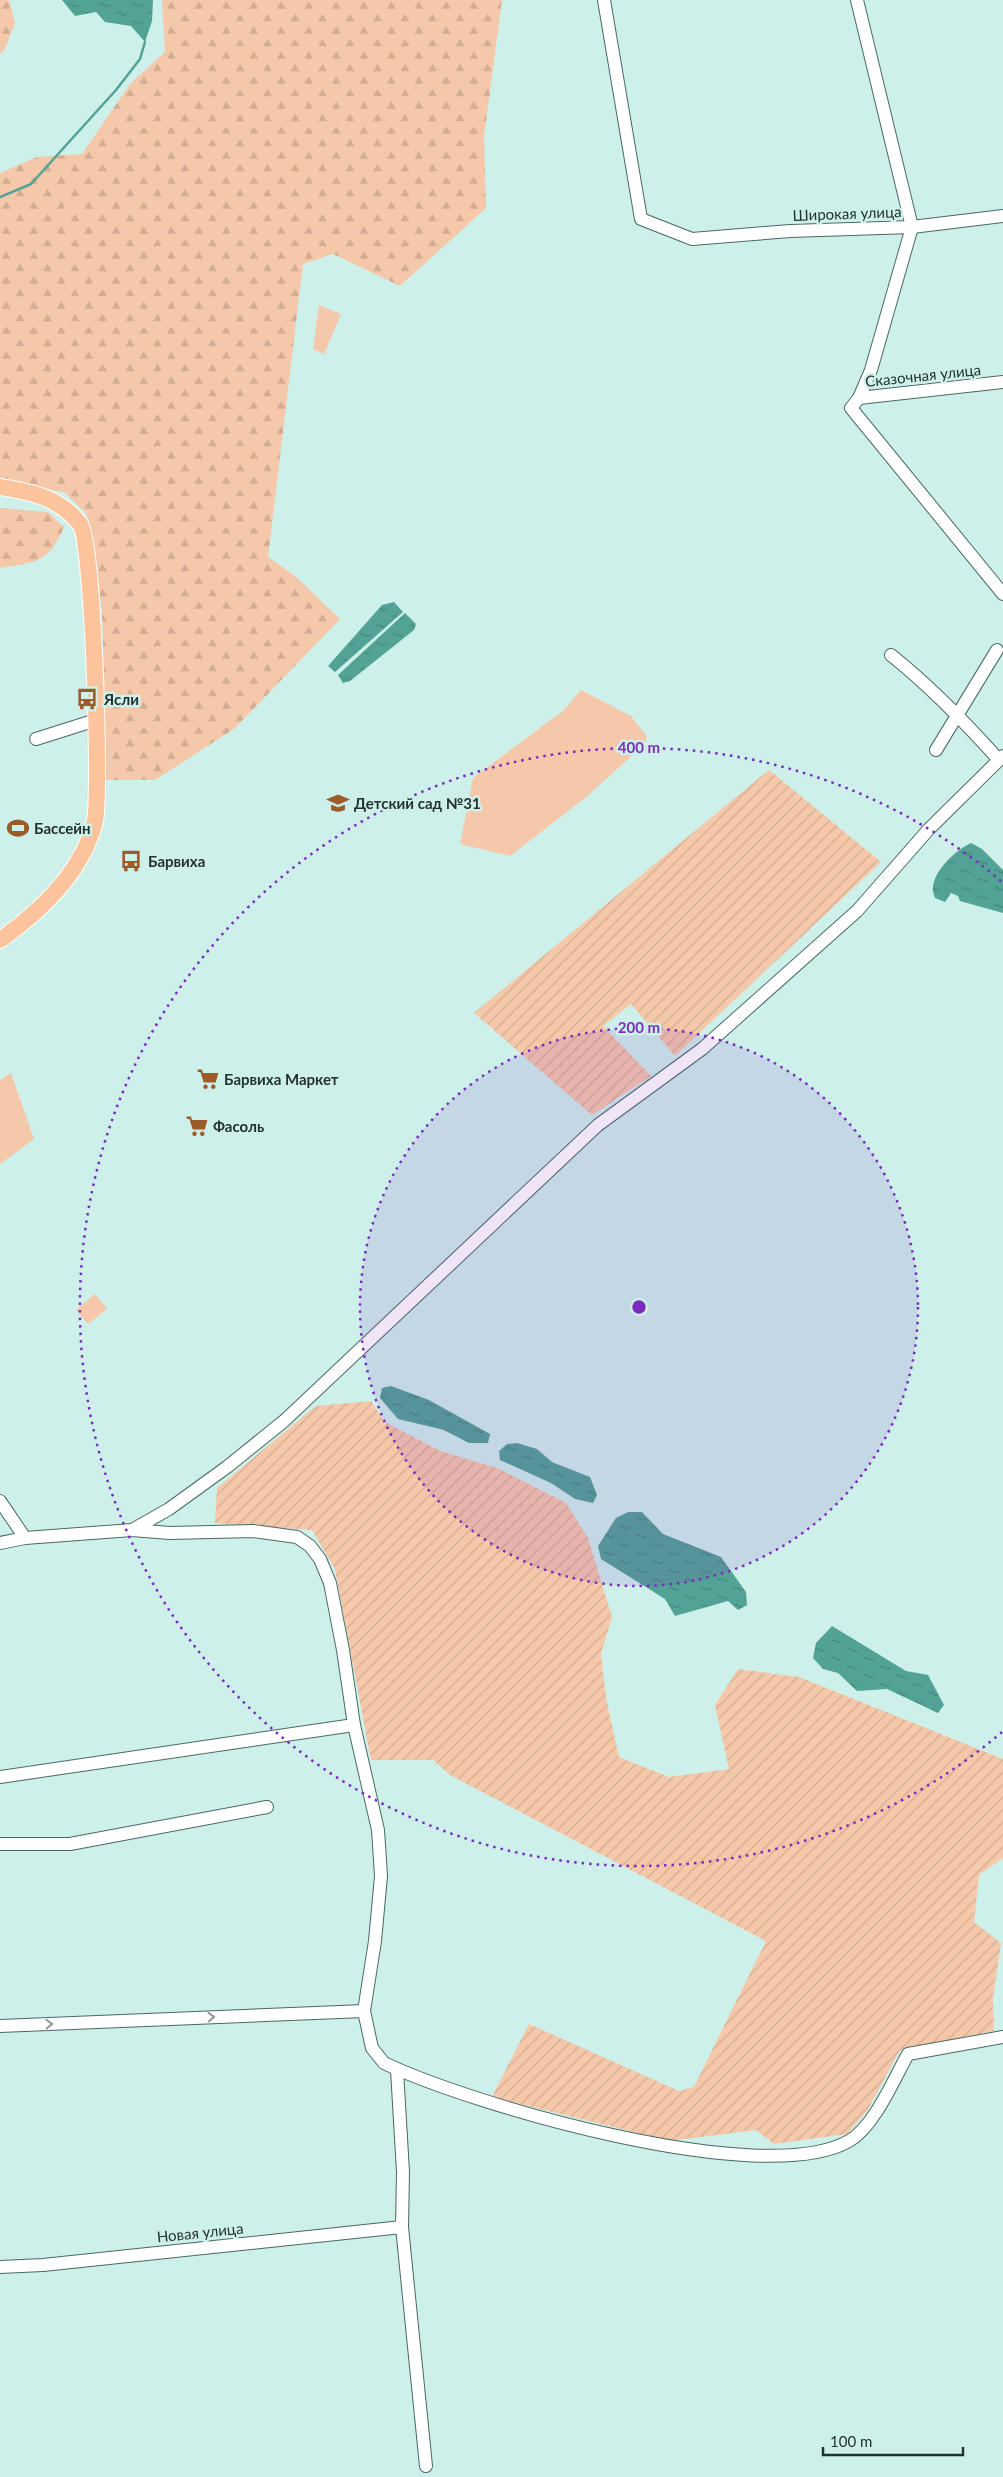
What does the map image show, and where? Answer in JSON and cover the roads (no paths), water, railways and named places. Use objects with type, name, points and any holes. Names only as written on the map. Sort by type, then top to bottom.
[{"type":"main road","points":[[0,488],[35,493],[62,505],[82,525],[90,586],[98,784],[95,822],[80,858],[57,892],[40,910],[0,940]]},
{"type":"street","name":"Широкая улица","points":[[604,0],[641,219],[692,239],[790,231],[912,227],[1003,216]]},
{"type":"street","points":[[857,0],[912,227],[871,370],[855,403],[1003,594]]},
{"type":"street","name":"Сказочная улица","points":[[855,403],[1003,382]]},
{"type":"street","points":[[936,750],[997,650]]},
{"type":"street","points":[[132,1530],[177,1503],[284,1421],[598,1125],[702,1049],[857,911],[929,829],[1001,758],[928,684],[891,655]]},
{"type":"street","points":[[36,739],[96,720]]},
{"type":"street","points":[[0,1501],[25,1538]]},
{"type":"street","points":[[0,1543],[25,1538],[132,1530],[170,1534],[253,1531],[297,1537],[310,1546],[320,1558],[330,1584],[343,1650],[354,1726],[378,1830],[381,1852],[375,1941],[364,2011],[372,2048],[384,2063],[397,2070],[516,2112],[633,2140],[722,2153],[803,2153],[828,2150],[850,2140],[874,2116],[908,2054],[1003,2037]]},
{"type":"street","points":[[0,1777],[354,1726]]},
{"type":"street","points":[[0,1844],[70,1844],[267,1807]]},
{"type":"street","points":[[0,2026],[364,2011]]},
{"type":"street","points":[[397,2070],[402,2172],[402,2227],[426,2466]]},
{"type":"street","name":"Новая улица","points":[[0,2267],[43,2265],[402,2227]]},
{"type":"water","points":[[62,0],[153,0],[152,21],[145,42],[131,26],[105,22],[96,12],[75,16]]},
{"type":"water","points":[[394,602],[403,612],[335,672],[328,666],[382,605]]},
{"type":"water","points":[[405,613],[416,624],[414,630],[350,681],[343,683],[338,675]]},
{"type":"water","points":[[971,843],[982,849],[1003,870],[1003,913],[960,901],[958,896],[951,893],[945,902],[935,898],[933,888],[942,867],[959,850]]},
{"type":"water","points":[[391,1386],[429,1400],[490,1434],[488,1443],[469,1443],[444,1430],[398,1419],[380,1398],[382,1388]]},
{"type":"water","points":[[517,1443],[537,1449],[552,1462],[590,1477],[597,1495],[593,1503],[575,1499],[551,1483],[500,1460],[499,1451],[507,1444]]},
{"type":"water","points":[[628,1512],[642,1512],[663,1534],[721,1557],[746,1592],[747,1605],[738,1610],[728,1601],[675,1616],[665,1599],[601,1559],[598,1546],[616,1518]]},
{"type":"water","points":[[832,1626],[906,1671],[928,1675],[944,1705],[938,1713],[887,1689],[857,1691],[838,1673],[823,1669],[813,1658],[816,1643]]},
{"type":"waterway","points":[[0,197],[31,184],[116,90],[140,59],[145,42]]},
{"type":"place","name":"Ясли","points":[[87,699]]},
{"type":"place","name":"Детский сад №31","points":[[338,803]]},
{"type":"place","name":"Бассейн","points":[[18,828]]},
{"type":"place","name":"Барвиха","points":[[131,861]]},
{"type":"place","name":"Барвиха Маркет","points":[[208,1079]]},
{"type":"place","name":"Фасоль","points":[[197,1126]]}]
